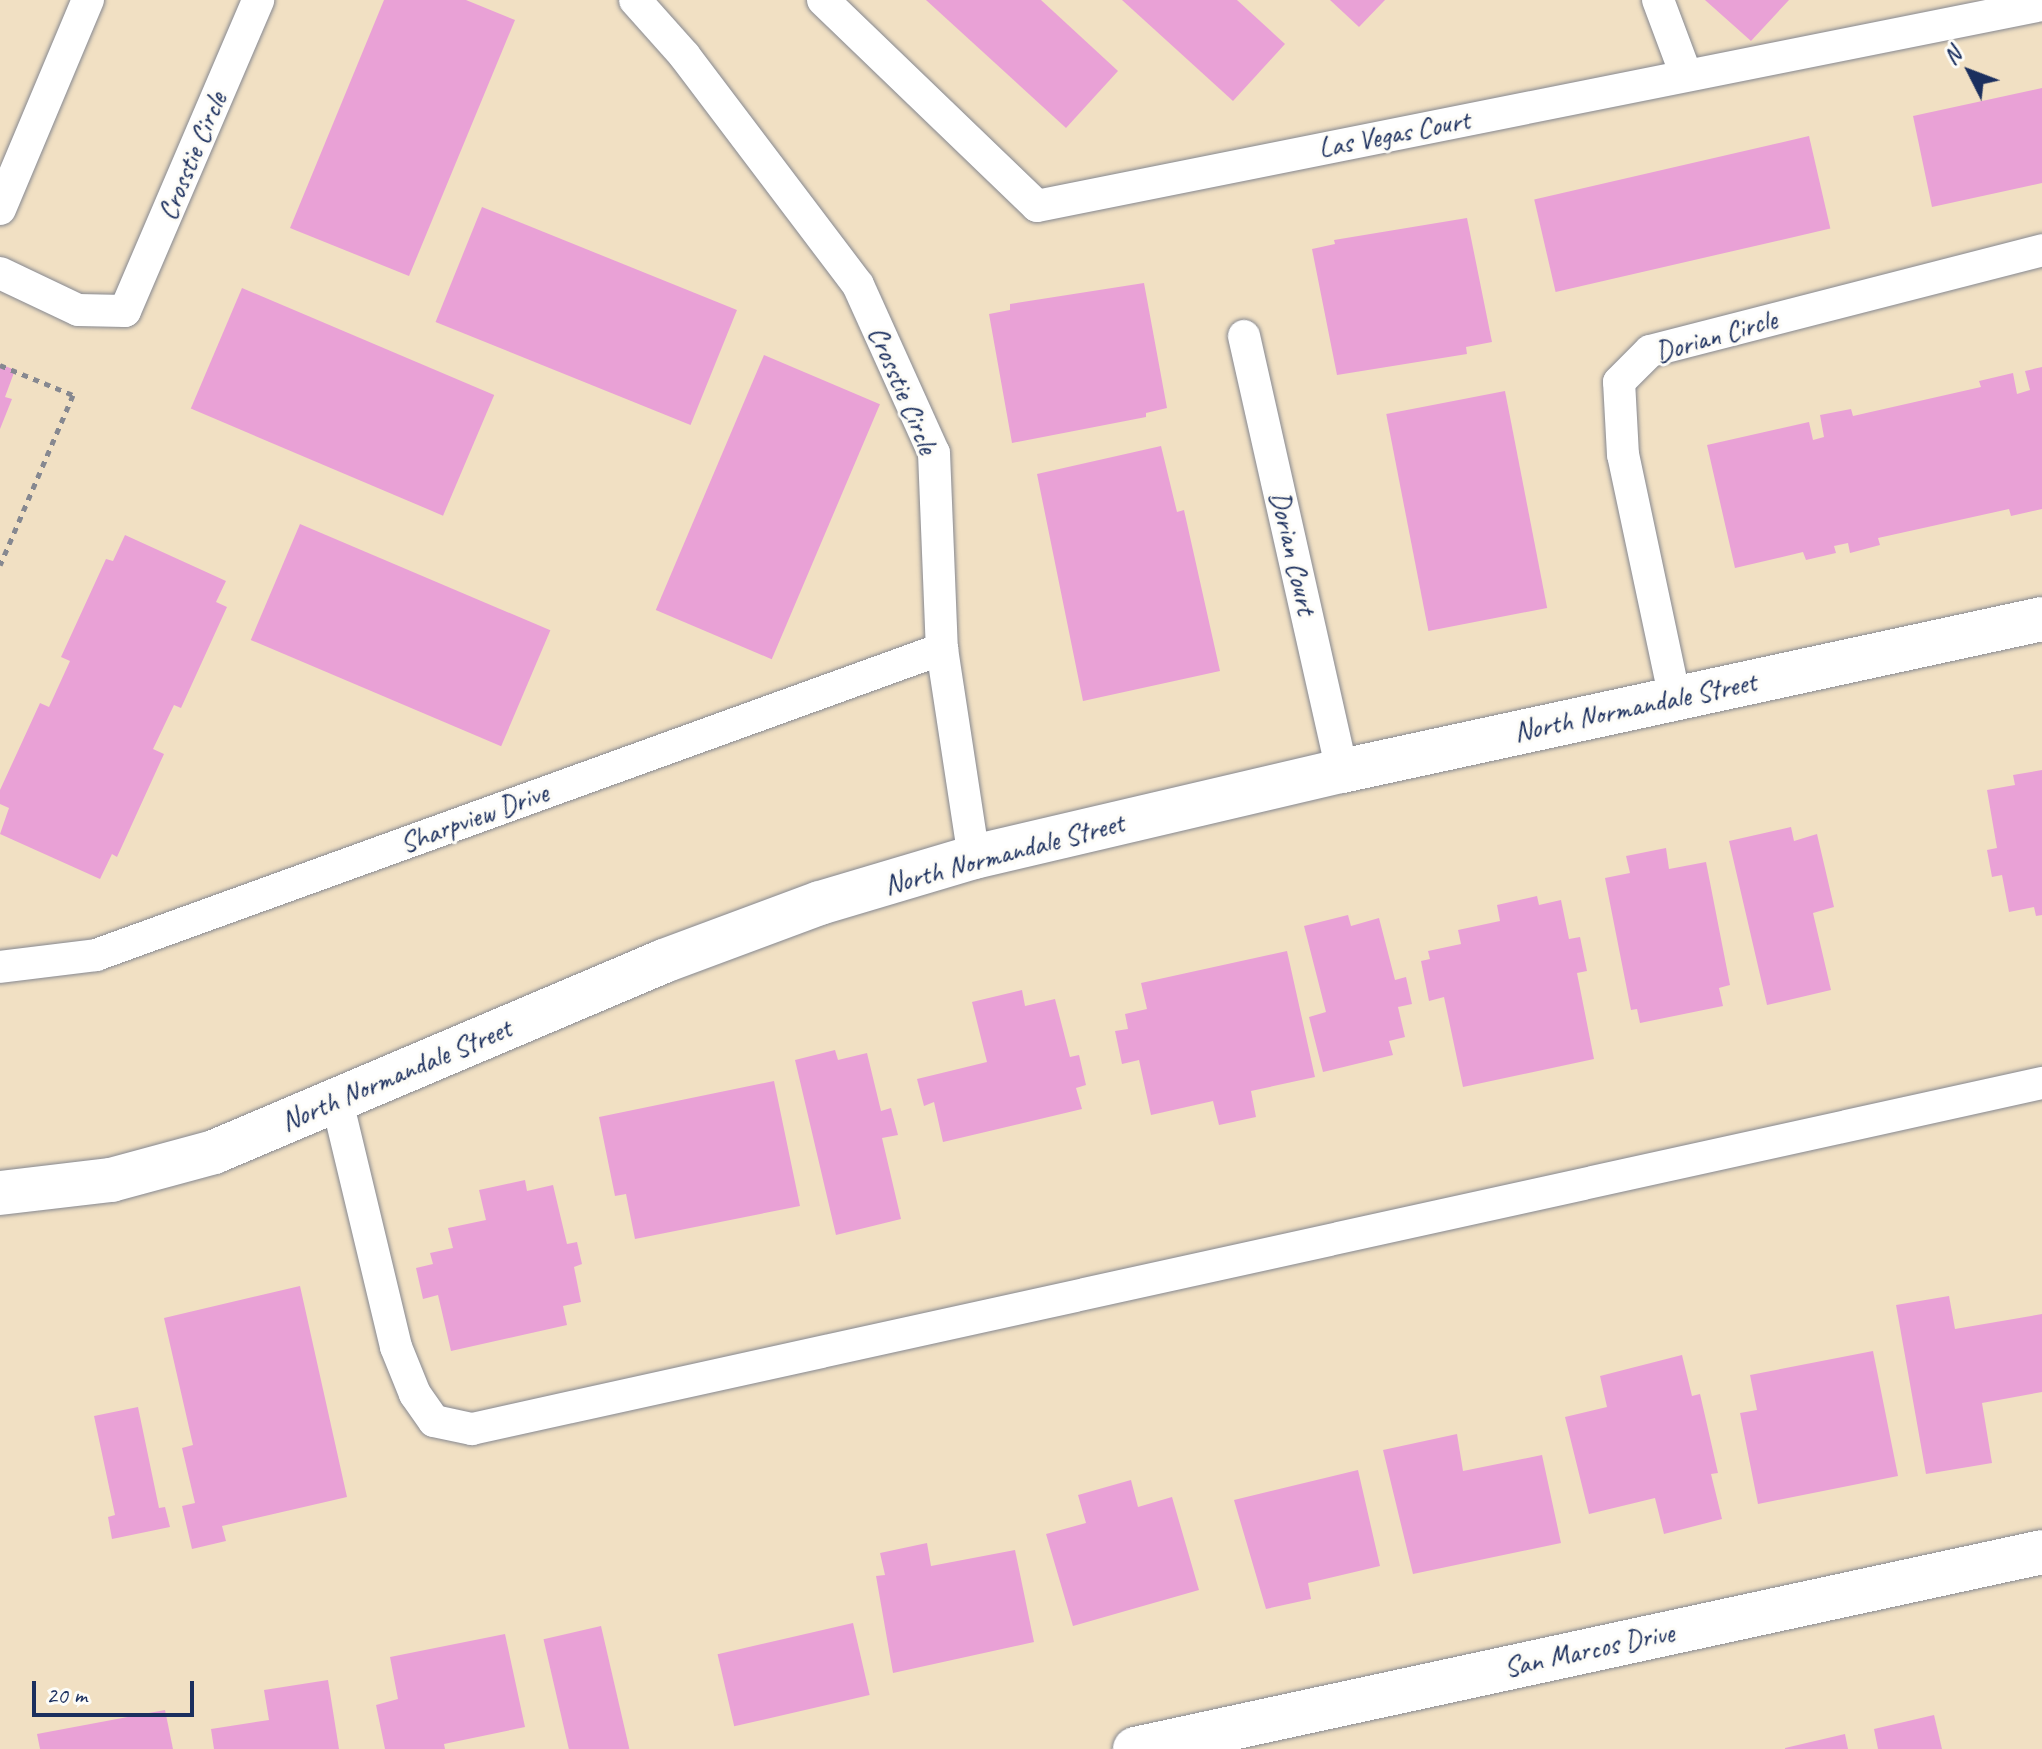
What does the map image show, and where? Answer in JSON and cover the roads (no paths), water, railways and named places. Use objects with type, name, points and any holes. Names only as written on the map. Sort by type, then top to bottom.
[{"type":"street","name":"North Normandale Street","points":[[0,1193],[141,1172],[214,1152],[664,961],[820,903],[974,857],[1342,771],[2042,619]]},
{"type":"street","name":"San Marcos Drive","points":[[1135,1749],[2042,1552]]},
{"type":"lane","points":[[0,209],[88,0]]},
{"type":"lane","name":"Crosstie Circle","points":[[0,273],[78,310],[125,311],[258,0]]},
{"type":"lane","name":"Crosstie Circle","points":[[635,0],[684,55],[858,285],[934,453],[942,649],[974,857]]},
{"type":"lane","name":"Las Vegas Court","points":[[823,0],[1037,206],[2042,5]]},
{"type":"lane","points":[[1658,0],[1686,75]]},
{"type":"lane","name":"Dorian Circle","points":[[1675,699],[1623,455],[1619,382],[1650,351],[2042,250]]},
{"type":"lane","name":"Dorian Court","points":[[1244,336],[1342,771]]},
{"type":"lane","name":"Sharpview Drive","points":[[0,967],[96,955],[942,649]]},
{"type":"lane","points":[[337,1101],[396,1347],[415,1394],[434,1421],[472,1429],[2042,1083]]}]
